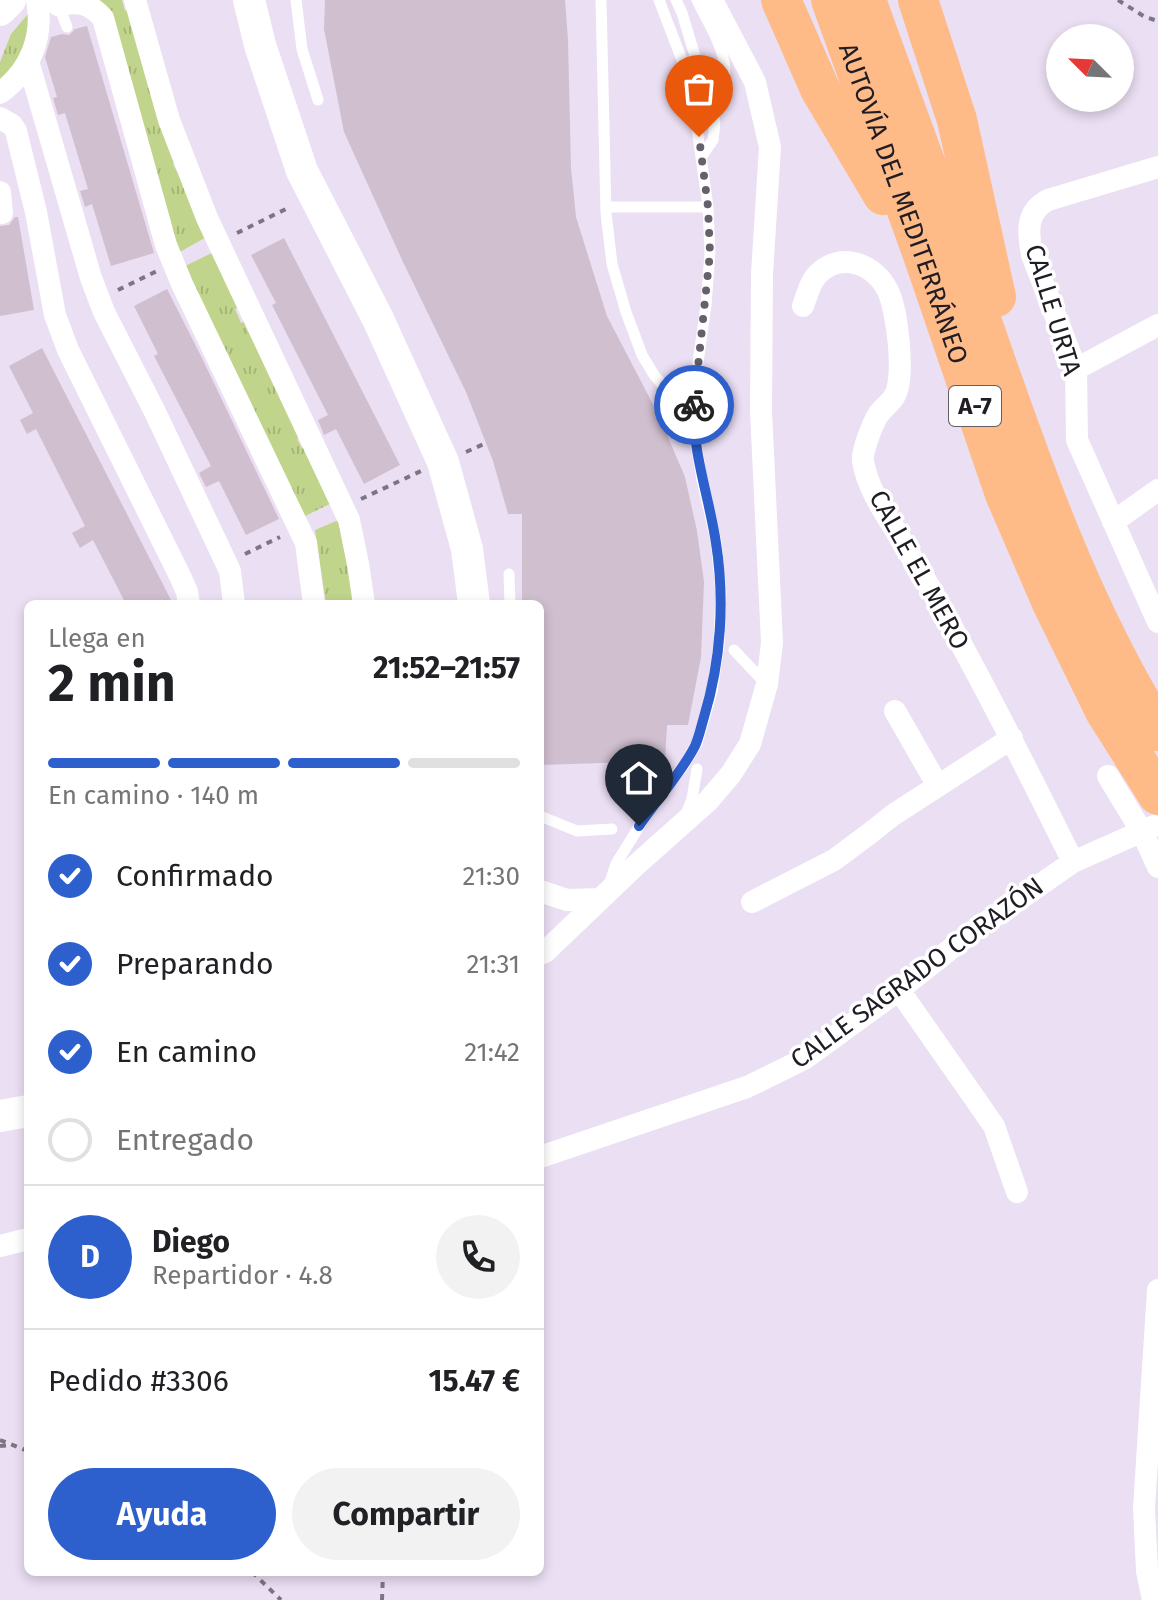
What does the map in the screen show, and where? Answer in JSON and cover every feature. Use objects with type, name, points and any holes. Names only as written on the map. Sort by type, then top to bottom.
[{"type":"highway","points":[[781,0],[820,89],[885,199],[923,255]]},
{"type":"highway","name":"AUTOVÍA DEL MEDITERRÁNEO","points":[[831,0],[1005,494],[1151,818]]},
{"type":"highway","name":"AUTOVÍA DEL MEDITERRÁNEO","points":[[866,0],[1006,392],[1070,560],[1126,676],[1158,731]]},
{"type":"highway","points":[[918,0],[960,134],[1004,334],[1006,392]]},
{"type":"street","points":[[0,10],[10,0]]},
{"type":"street","points":[[135,0],[169,120],[217,243],[349,520],[363,600]]},
{"type":"street","points":[[249,0],[260,45],[302,171],[378,319],[443,462],[467,549],[473,600]]},
{"type":"street","points":[[544,952],[708,801],[731,774],[750,744],[767,684],[772,643],[761,411],[762,289],[770,147],[755,82],[712,0]]},
{"type":"street","points":[[0,93],[22,73],[39,35],[40,14],[51,2],[74,2],[96,9],[103,18],[166,245],[306,543],[313,600]]},
{"type":"street","points":[[28,61],[99,299],[230,571],[234,600]]},
{"type":"street","points":[[0,118],[16,131],[36,212],[55,315],[68,350],[180,576],[188,600]]},
{"type":"street","name":"CALLE URTA","points":[[1158,167],[1048,200],[1037,206],[1028,236],[1032,255],[1076,369],[1077,440],[1158,622]]},
{"type":"street","name":"CALLE EL MERO","points":[[803,306],[817,275],[840,262],[865,266],[888,290],[897,322],[900,366],[896,395],[876,417],[862,457],[875,497],[938,601],[1012,738],[1073,862]]},
{"type":"street","points":[[1076,369],[1158,325]]},
{"type":"street","points":[[1113,522],[1158,490]]},
{"type":"street","points":[[895,711],[938,786]]},
{"type":"street","points":[[752,902],[834,860],[893,815],[1012,738]]},
{"type":"street","points":[[1108,776],[1151,818],[1158,867]]},
{"type":"street","name":"CALLE SAGRADO CORAZÓN","points":[[544,1156],[747,1087],[804,1059],[972,932],[1073,862],[1151,818]]},
{"type":"street","points":[[544,892],[567,900],[603,896]]},
{"type":"street","points":[[899,990],[994,1126],[1017,1192]]},
{"type":"street","points":[[0,1116],[24,1112]]},
{"type":"street","points":[[0,1246],[24,1240]]},
{"type":"street","points":[[1153,1600],[1147,1571],[1144,1508],[1158,1290]]},
{"type":"lane","points":[[296,0],[302,49],[318,100]]},
{"type":"lane","points":[[601,0],[606,207],[612,264],[642,355],[654,375],[666,389],[680,392],[695,384]]},
{"type":"lane","points":[[603,896],[616,864],[651,807],[697,743],[712,692],[719,645],[721,591],[716,541],[693,426],[710,253],[708,207],[694,107],[682,60],[659,0]]},
{"type":"lane","points":[[676,0],[715,126],[713,140],[702,156]]},
{"type":"lane","points":[[695,117],[715,101],[726,68],[724,56],[697,0]]},
{"type":"lane","points":[[51,2],[67,27]]},
{"type":"lane","points":[[606,207],[708,207]]},
{"type":"lane","points":[[509,574],[510,600]]},
{"type":"lane","points":[[734,650],[767,684]]},
{"type":"lane","points":[[681,824],[692,799],[697,769]]},
{"type":"lane","points":[[544,818],[577,831],[612,829]]},
{"type":"path","points":[[1118,0],[1145,17],[1158,21]]},
{"type":"path","points":[[217,243],[290,207]]},
{"type":"path","points":[[99,299],[145,277]]},
{"type":"path","points":[[344,507],[415,473]]},
{"type":"path","points":[[226,563],[273,540]]},
{"type":"path","points":[[0,1440],[24,1447]]},
{"type":"path","points":[[0,1446],[11,1445]]},
{"type":"path","points":[[256,1576],[281,1600]]},
{"type":"path","points":[[382,1600],[383,1576]]},
{"type":"green space","points":[[99,0],[122,0],[125,11],[131,8],[180,159],[173,164],[210,235],[178,253]]},
{"type":"green space","points":[[33,8],[32,40],[0,88],[0,62],[11,34]]},
{"type":"green space","points":[[216,251],[241,306],[235,309],[241,323],[248,320],[304,435],[297,439],[302,448],[309,445],[336,501],[305,516],[183,267]]},
{"type":"green space","points":[[341,519],[358,600],[325,600],[315,530]]},
{"type":"building","points":[[325,0],[565,0],[571,168],[576,217],[607,316],[659,416],[685,477],[704,582],[701,657],[688,725],[667,725],[665,761],[544,765],[544,600],[522,600],[522,514],[508,514],[493,461],[466,392],[344,132],[324,29]]},
{"type":"building","points":[[87,26],[154,253],[111,266],[92,204],[85,207],[80,191],[88,189],[65,113],[58,115],[53,98],[57,97],[45,57],[51,37],[69,35],[75,29]]},
{"type":"building","points":[[18,217],[34,310],[0,316],[0,226],[9,225]]},
{"type":"building","points":[[284,238],[400,465],[364,484],[336,429],[324,435],[318,420],[328,415],[272,305],[276,303],[251,255]]},
{"type":"building","points":[[167,289],[279,519],[246,535],[219,481],[206,487],[199,473],[211,466],[154,356],[158,354],[134,306]]},
{"type":"building","points":[[42,348],[171,600],[124,600],[93,540],[80,548],[72,533],[85,526],[36,429],[27,434],[20,420],[33,413],[9,366]]},
{"type":"way so far","points":[[694,405],[710,253],[699,137]]},
{"type":"route","points":[[639,826],[697,743],[712,692],[719,645],[721,591],[716,541],[693,426],[694,405]]}]
